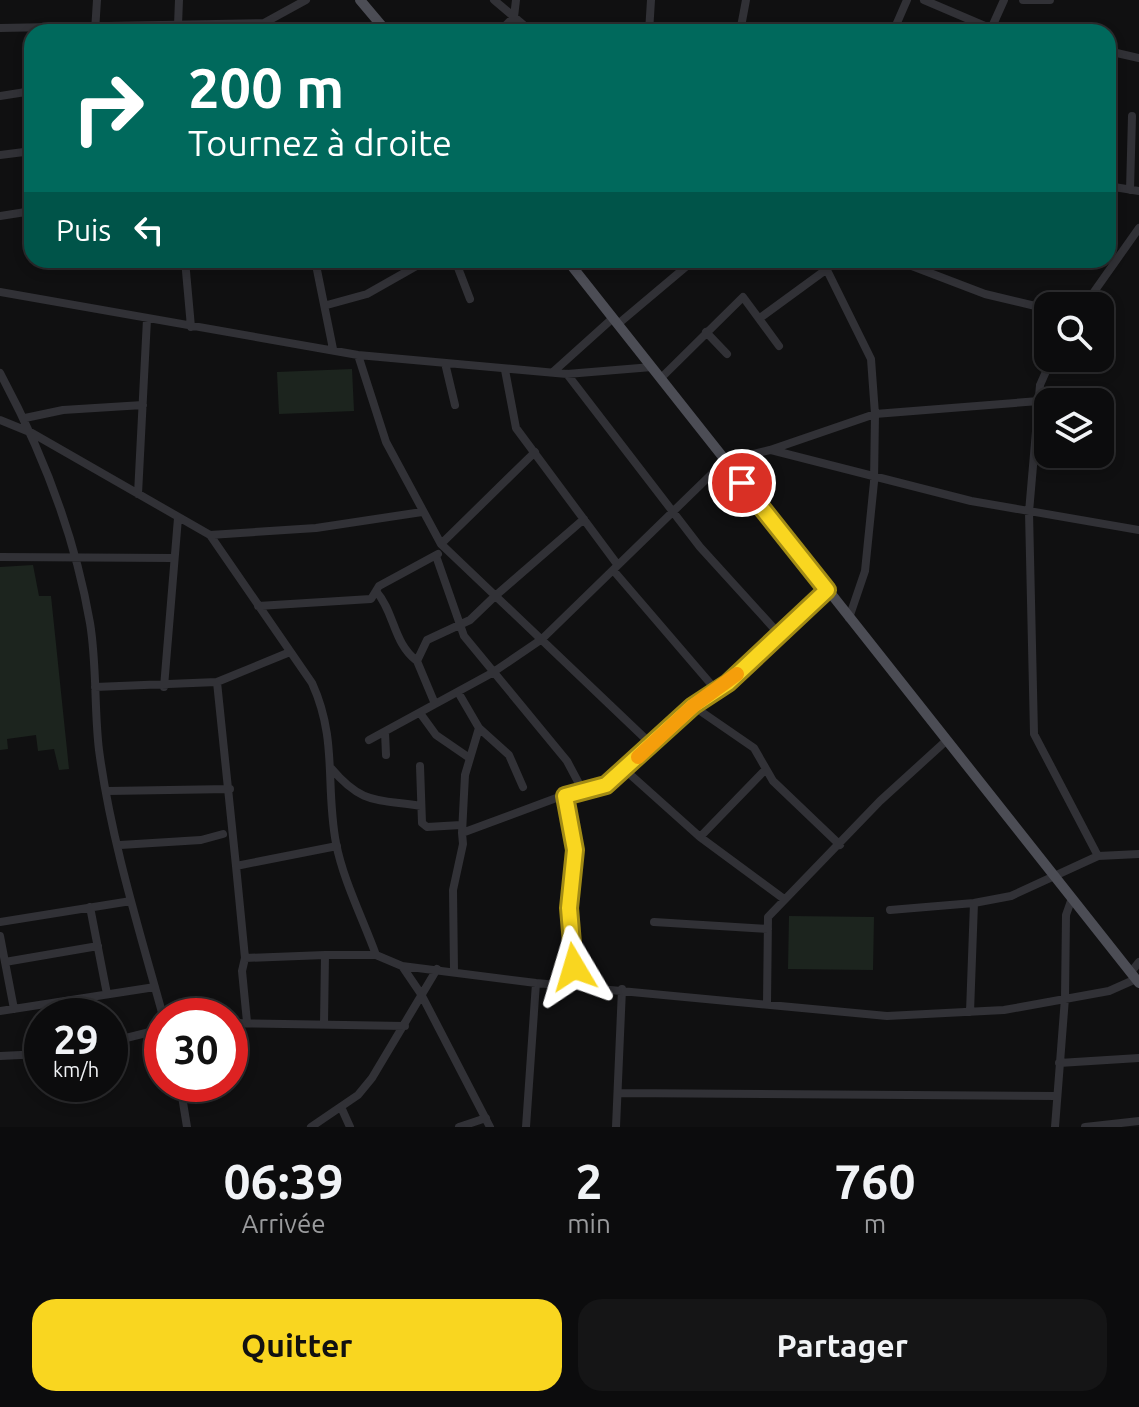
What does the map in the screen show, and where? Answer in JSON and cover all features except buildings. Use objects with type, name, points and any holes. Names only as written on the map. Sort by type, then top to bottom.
[{"type":"main road","points":[[360,0],[380,24]]},
{"type":"main road","points":[[573,268],[1135,978]]},
{"type":"street","points":[[95,24],[97,0]]},
{"type":"street","points":[[178,24],[179,0]]},
{"type":"street","points":[[270,24],[306,0]]},
{"type":"street","points":[[494,0],[522,24]]},
{"type":"street","points":[[507,24],[514,17],[516,0]]},
{"type":"street","points":[[650,24],[651,0]]},
{"type":"street","points":[[741,24],[746,0]]},
{"type":"street","points":[[896,24],[907,0]]},
{"type":"street","points":[[924,0],[981,24]]},
{"type":"street","points":[[997,24],[1004,0]]},
{"type":"street","points":[[1023,0],[1050,0]]},
{"type":"street","points":[[0,28],[24,28]]},
{"type":"street","points":[[1116,53],[1139,58]]},
{"type":"street","points":[[0,96],[24,92]]},
{"type":"street","points":[[1132,116],[1135,191]]},
{"type":"street","points":[[0,155],[24,152]]},
{"type":"street","points":[[0,216],[24,212]]},
{"type":"street","points":[[1116,261],[1139,228]]},
{"type":"street","points":[[186,268],[191,327]]},
{"type":"street","points":[[317,268],[327,305],[333,349]]},
{"type":"street","points":[[327,305],[367,294],[413,268]]},
{"type":"street","points":[[458,268],[470,299]]},
{"type":"street","points":[[553,372],[684,268]]},
{"type":"street","points":[[917,268],[985,294],[1034,306]]},
{"type":"street","points":[[1094,292],[1111,268]]},
{"type":"street","points":[[760,318],[827,269],[871,359],[875,414],[874,477],[865,571],[849,618]]},
{"type":"street","points":[[3,291],[358,355],[567,374],[652,367]]},
{"type":"street","points":[[661,378],[743,297],[779,346]]},
{"type":"street","points":[[138,494],[147,319]]},
{"type":"street","points":[[706,332],[727,354]]},
{"type":"street","points":[[358,355],[386,442],[443,546],[652,745]]},
{"type":"street","points":[[445,363],[455,405]]},
{"type":"street","points":[[505,370],[516,428],[584,519],[615,567],[716,690]]},
{"type":"street","points":[[0,373],[32,433],[76,557],[91,626],[99,751],[131,901],[158,998]]},
{"type":"street","points":[[567,374],[673,513],[780,635]]},
{"type":"street","points":[[369,740],[492,673],[542,639],[725,461],[770,450],[875,414],[1034,401]]},
{"type":"street","points":[[25,418],[63,410],[143,405]]},
{"type":"street","points":[[0,420],[32,433],[210,535],[312,683],[323,709],[328,727],[337,846],[376,955]]},
{"type":"street","points":[[770,450],[1029,512],[1139,530]]},
{"type":"street","points":[[258,606],[365,600],[436,556],[535,452]]},
{"type":"street","points":[[1034,456],[1029,512],[1034,734],[1098,856]]},
{"type":"street","points":[[210,535],[369,523],[422,512]]},
{"type":"street","points":[[164,687],[172,558],[178,518]]},
{"type":"street","points":[[417,661],[427,640],[482,612],[494,597],[584,519]]},
{"type":"street","points":[[436,556],[464,636],[567,761],[584,793]]},
{"type":"street","points":[[0,557],[172,558]]},
{"type":"street","points":[[420,766],[424,826],[462,829],[606,785],[693,706],[780,635],[827,590]]},
{"type":"street","points":[[376,591],[387,606],[403,647],[417,661],[435,704]]},
{"type":"street","points":[[95,687],[164,687],[217,682],[290,652]]},
{"type":"street","points":[[217,682],[245,958],[240,998]]},
{"type":"street","points":[[458,692],[479,728],[509,755],[523,787]]},
{"type":"street","points":[[693,706],[754,748],[773,781],[840,845]]},
{"type":"street","points":[[420,713],[436,735],[468,757]]},
{"type":"street","points":[[454,971],[453,890],[468,757],[479,728]]},
{"type":"street","points":[[385,732],[386,755]]},
{"type":"street","points":[[767,1003],[768,917],[880,801],[947,740]]},
{"type":"street","points":[[331,767],[349,790],[364,798],[421,806]]},
{"type":"street","points":[[624,769],[700,837],[784,899]]},
{"type":"street","points":[[700,837],[766,769]]},
{"type":"street","points":[[108,791],[230,789]]},
{"type":"street","points":[[565,796],[575,850],[569,908],[573,984]]},
{"type":"street","points":[[120,845],[201,840],[223,834]]},
{"type":"street","points":[[236,866],[337,846]]},
{"type":"street","points":[[890,910],[974,903],[1030,890],[1054,875],[1080,867],[1098,856],[1139,854]]},
{"type":"street","points":[[1055,1127],[1065,998],[1066,915],[1072,898]]},
{"type":"street","points":[[0,922],[131,901]]},
{"type":"street","points":[[970,1012],[974,903]]},
{"type":"street","points":[[90,907],[107,994]]},
{"type":"street","points":[[654,922],[768,929]]},
{"type":"street","points":[[0,936],[14,1009]]},
{"type":"street","points":[[5,962],[98,946]]},
{"type":"street","points":[[324,1024],[325,955]]},
{"type":"street","points":[[245,958],[376,955],[402,966],[536,983],[573,984],[887,1016],[970,1012],[1109,991],[1135,978],[1139,962]]},
{"type":"street","points":[[402,966],[421,994],[488,1122],[459,1127]]},
{"type":"street","points":[[311,1127],[358,1095],[372,1078],[437,969]]},
{"type":"street","points":[[526,1127],[536,983]]},
{"type":"street","points":[[0,1011],[155,987]]},
{"type":"street","points":[[616,1127],[622,989]]},
{"type":"street","points":[[248,1023],[405,1026]]},
{"type":"street","points":[[0,1056],[24,1055]]},
{"type":"street","points":[[1059,1063],[1139,1058]]},
{"type":"street","points":[[618,1093],[1057,1096]]},
{"type":"street","points":[[183,1102],[187,1127]]},
{"type":"street","points":[[341,1107],[350,1127]]},
{"type":"street","points":[[1085,1127],[1133,1123]]},
{"type":"shaded area","points":[[352,369],[354,411],[279,414],[277,372]]},
{"type":"shaded area","points":[[33,565],[39,596],[51,596],[69,769],[59,770],[54,749],[38,751],[36,735],[7,739],[8,749],[0,750],[0,567]]},
{"type":"shaded area","points":[[789,916],[874,917],[873,970],[788,969]]},
{"type":"slow traffic","points":[[638,757],[693,706],[737,674]]},
{"type":"route","points":[[574,967],[569,908],[575,850],[565,796],[606,785],[693,706],[728,683],[827,590],[742,483]]}]
